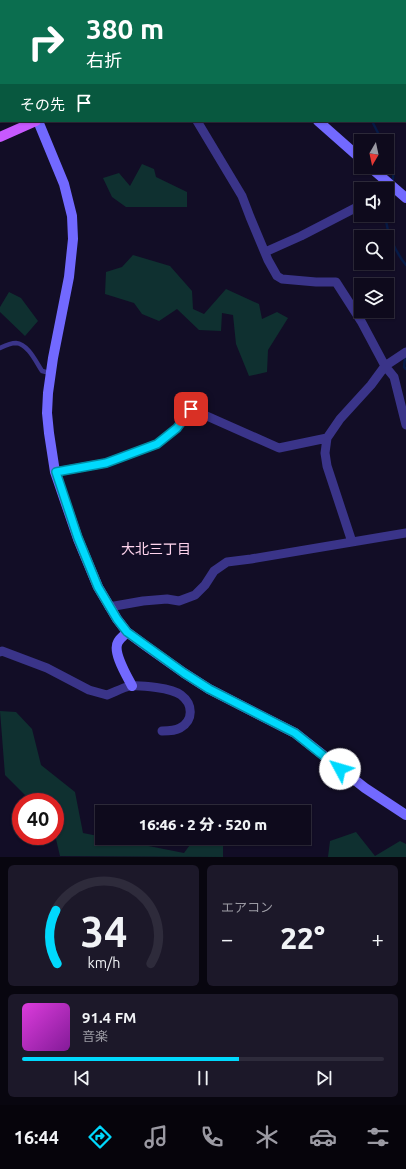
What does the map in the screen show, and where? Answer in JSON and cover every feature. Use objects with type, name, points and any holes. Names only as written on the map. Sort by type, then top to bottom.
[{"type":"main road","points":[[0,136],[35,122]]},
{"type":"street","points":[[37,122],[64,184],[72,216],[73,240],[69,277],[50,373],[47,413],[49,433],[56,472],[81,545],[98,587],[109,607],[127,632],[209,689],[295,733],[365,788],[406,815]]},
{"type":"street","points":[[198,122],[242,196],[265,252],[277,276],[282,279],[336,282],[361,321],[385,366],[394,377],[406,424]]},
{"type":"street","points":[[319,122],[354,153]]},
{"type":"street","points":[[377,174],[384,182]]},
{"type":"street","points":[[394,190],[406,198]]},
{"type":"street","points":[[265,252],[301,236],[354,209]]},
{"type":"street","points":[[352,542],[327,466],[325,453],[327,438],[340,419],[371,385],[385,366],[406,352]]},
{"type":"street","points":[[56,472],[106,463],[157,444],[177,428],[191,409],[279,448],[327,438]]},
{"type":"street","points":[[109,607],[143,601],[167,599],[179,600],[195,596],[214,571],[227,562],[251,560],[406,533]]},
{"type":"street","points":[[127,632],[118,642],[117,649],[119,661],[132,686]]},
{"type":"street","points":[[0,652],[2,651],[47,668],[89,690],[107,695],[132,686],[171,690],[181,694],[190,704],[191,712],[188,720],[181,727],[171,731],[162,731]]},
{"type":"lane","points":[[0,348],[15,343],[22,346],[31,355],[42,371],[50,373]]},
{"type":"green space","points":[[142,164],[154,169],[156,177],[187,192],[187,207],[126,207],[112,197],[103,178],[119,173],[130,186]]},
{"type":"green space","points":[[133,255],[170,266],[192,291],[193,309],[204,314],[226,289],[259,304],[262,319],[277,312],[288,318],[268,350],[267,372],[249,376],[236,344],[233,315],[222,313],[221,331],[199,330],[177,309],[159,321],[142,314],[134,303],[105,294],[106,272],[122,267]]},
{"type":"green space","points":[[9,292],[21,298],[38,321],[25,336],[0,312],[0,307]]},
{"type":"green space","points":[[0,711],[16,712],[32,729],[41,765],[75,792],[83,833],[95,835],[95,845],[144,845],[184,853],[190,845],[223,845],[223,857],[60,856],[57,845],[64,845],[64,793],[23,793],[5,775]]},
{"type":"green space","points":[[356,832],[375,856],[400,841],[406,844],[406,857],[328,857],[330,841]]},
{"type":"waterway","points":[[372,122],[378,134]]},
{"type":"waterway","points":[[393,174],[393,179]]},
{"type":"waterway","points":[[386,222],[392,241],[406,265]]},
{"type":"waterway","points":[[405,358],[404,367],[406,369]]},
{"type":"district","name":"大北三丁目","points":[[156,549]]},
{"type":"route","points":[[191,409],[177,428],[157,444],[106,463],[56,472],[78,538],[98,587],[109,607],[127,632],[209,689],[295,733],[340,769]]}]
